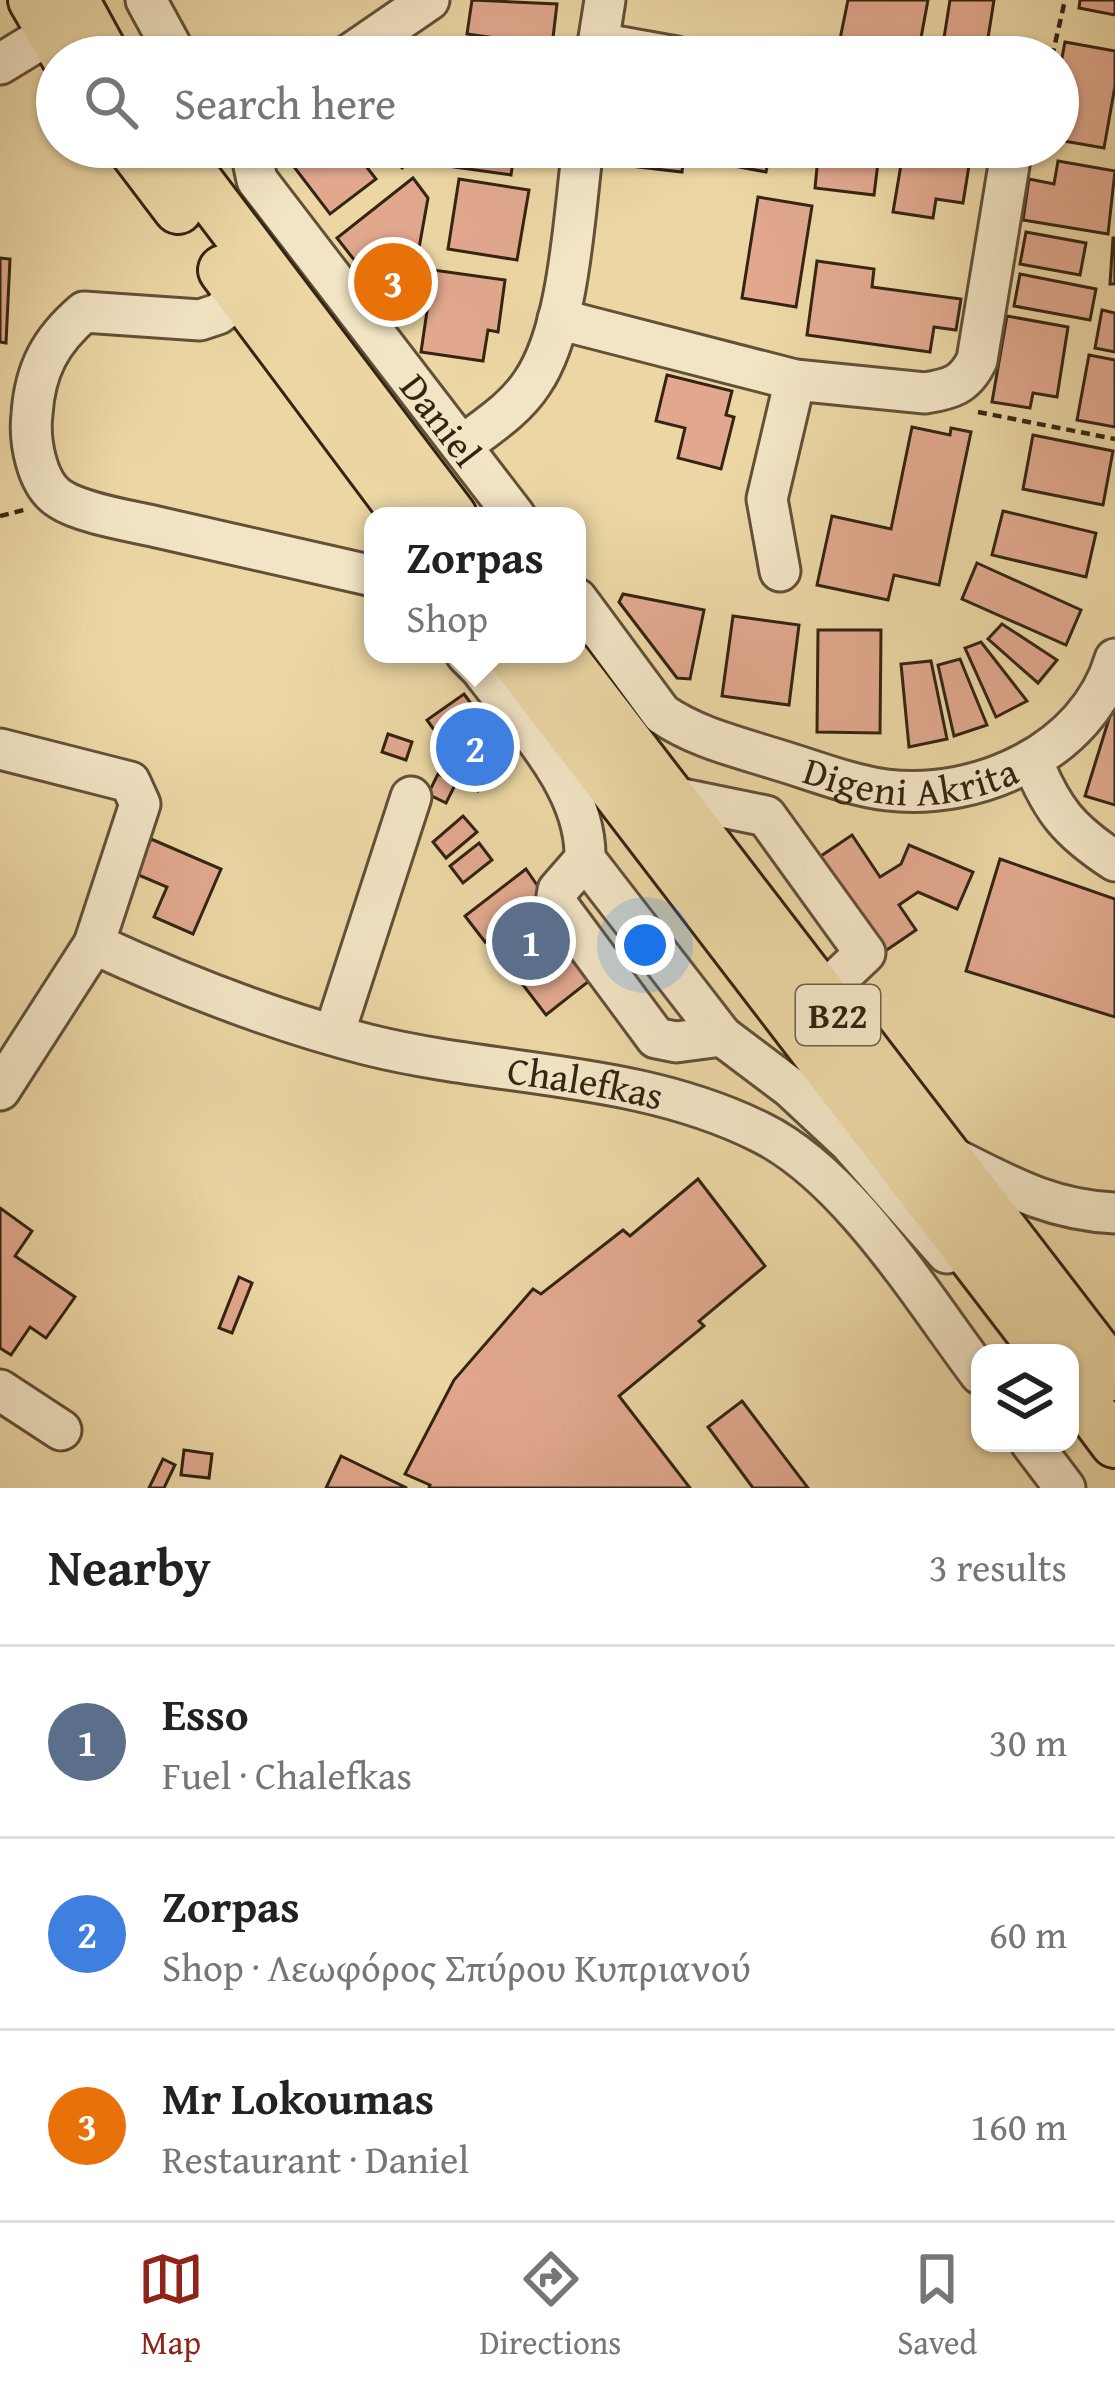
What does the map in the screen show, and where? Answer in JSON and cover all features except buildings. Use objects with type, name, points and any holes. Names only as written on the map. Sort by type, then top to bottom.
[{"type":"main road","points":[[147,168],[400,507]]},
{"type":"main road","points":[[188,168],[445,507]]},
{"type":"main road","name":"B22","points":[[518,663],[1040,1344]]},
{"type":"main road","name":"B22","points":[[570,663],[645,728],[673,797],[1115,1376]]},
{"type":"main road","points":[[1079,1395],[1115,1443]]},
{"type":"street","points":[[146,0],[166,36]]},
{"type":"street","points":[[377,36],[429,0]]},
{"type":"street","points":[[599,36],[605,0]]},
{"type":"street","points":[[0,64],[36,38]]},
{"type":"street","points":[[207,194],[233,168]]},
{"type":"street","name":"Daniel","points":[[254,168],[257,180],[508,507]]},
{"type":"street","points":[[463,445],[511,409],[532,384],[558,319],[581,168]]},
{"type":"street","points":[[558,319],[795,380],[926,393],[965,374],[1008,168]]},
{"type":"street","points":[[242,296],[218,314],[200,320],[84,312],[76,319],[45,354],[34,386],[31,424],[40,474],[61,500],[364,574]]},
{"type":"street","points":[[780,571],[767,499],[795,380]]},
{"type":"street","points":[[586,616],[645,728]]},
{"type":"street","name":"Digeni Akrita","points":[[645,728],[710,739],[886,790],[946,790],[1032,760],[1070,733],[1108,684],[1115,659]]},
{"type":"street","points":[[475,663],[573,798],[583,825],[585,859],[722,1036],[791,1088],[850,1143],[963,1270],[1014,1308]]},
{"type":"street","points":[[0,749],[130,782],[140,804],[94,944],[0,1090]]},
{"type":"street","points":[[1032,760],[1049,802],[1067,825],[1115,861]]},
{"type":"street","points":[[334,1034],[411,797]]},
{"type":"street","points":[[585,859],[558,890],[556,903],[656,1038],[722,1036]]},
{"type":"street","name":"Chalefkas","points":[[94,944],[190,989],[370,1045],[636,1088],[762,1133],[839,1194],[971,1362]]},
{"type":"street","points":[[762,1133],[791,1088]]},
{"type":"street","points":[[942,1152],[1037,1201],[1076,1211],[1115,1213]]},
{"type":"street","points":[[0,1390],[61,1430]]},
{"type":"street","points":[[1038,1452],[1065,1488]]},
{"type":"path","points":[[1057,36],[1065,0]]},
{"type":"path","points":[[965,374],[981,415],[1115,439]]},
{"type":"place","name":"Mr Lokoumas","points":[[393,282]]},
{"type":"place","name":"Zorpas","points":[[475,747]]},
{"type":"place","name":"Esso","points":[[531,941]]}]
